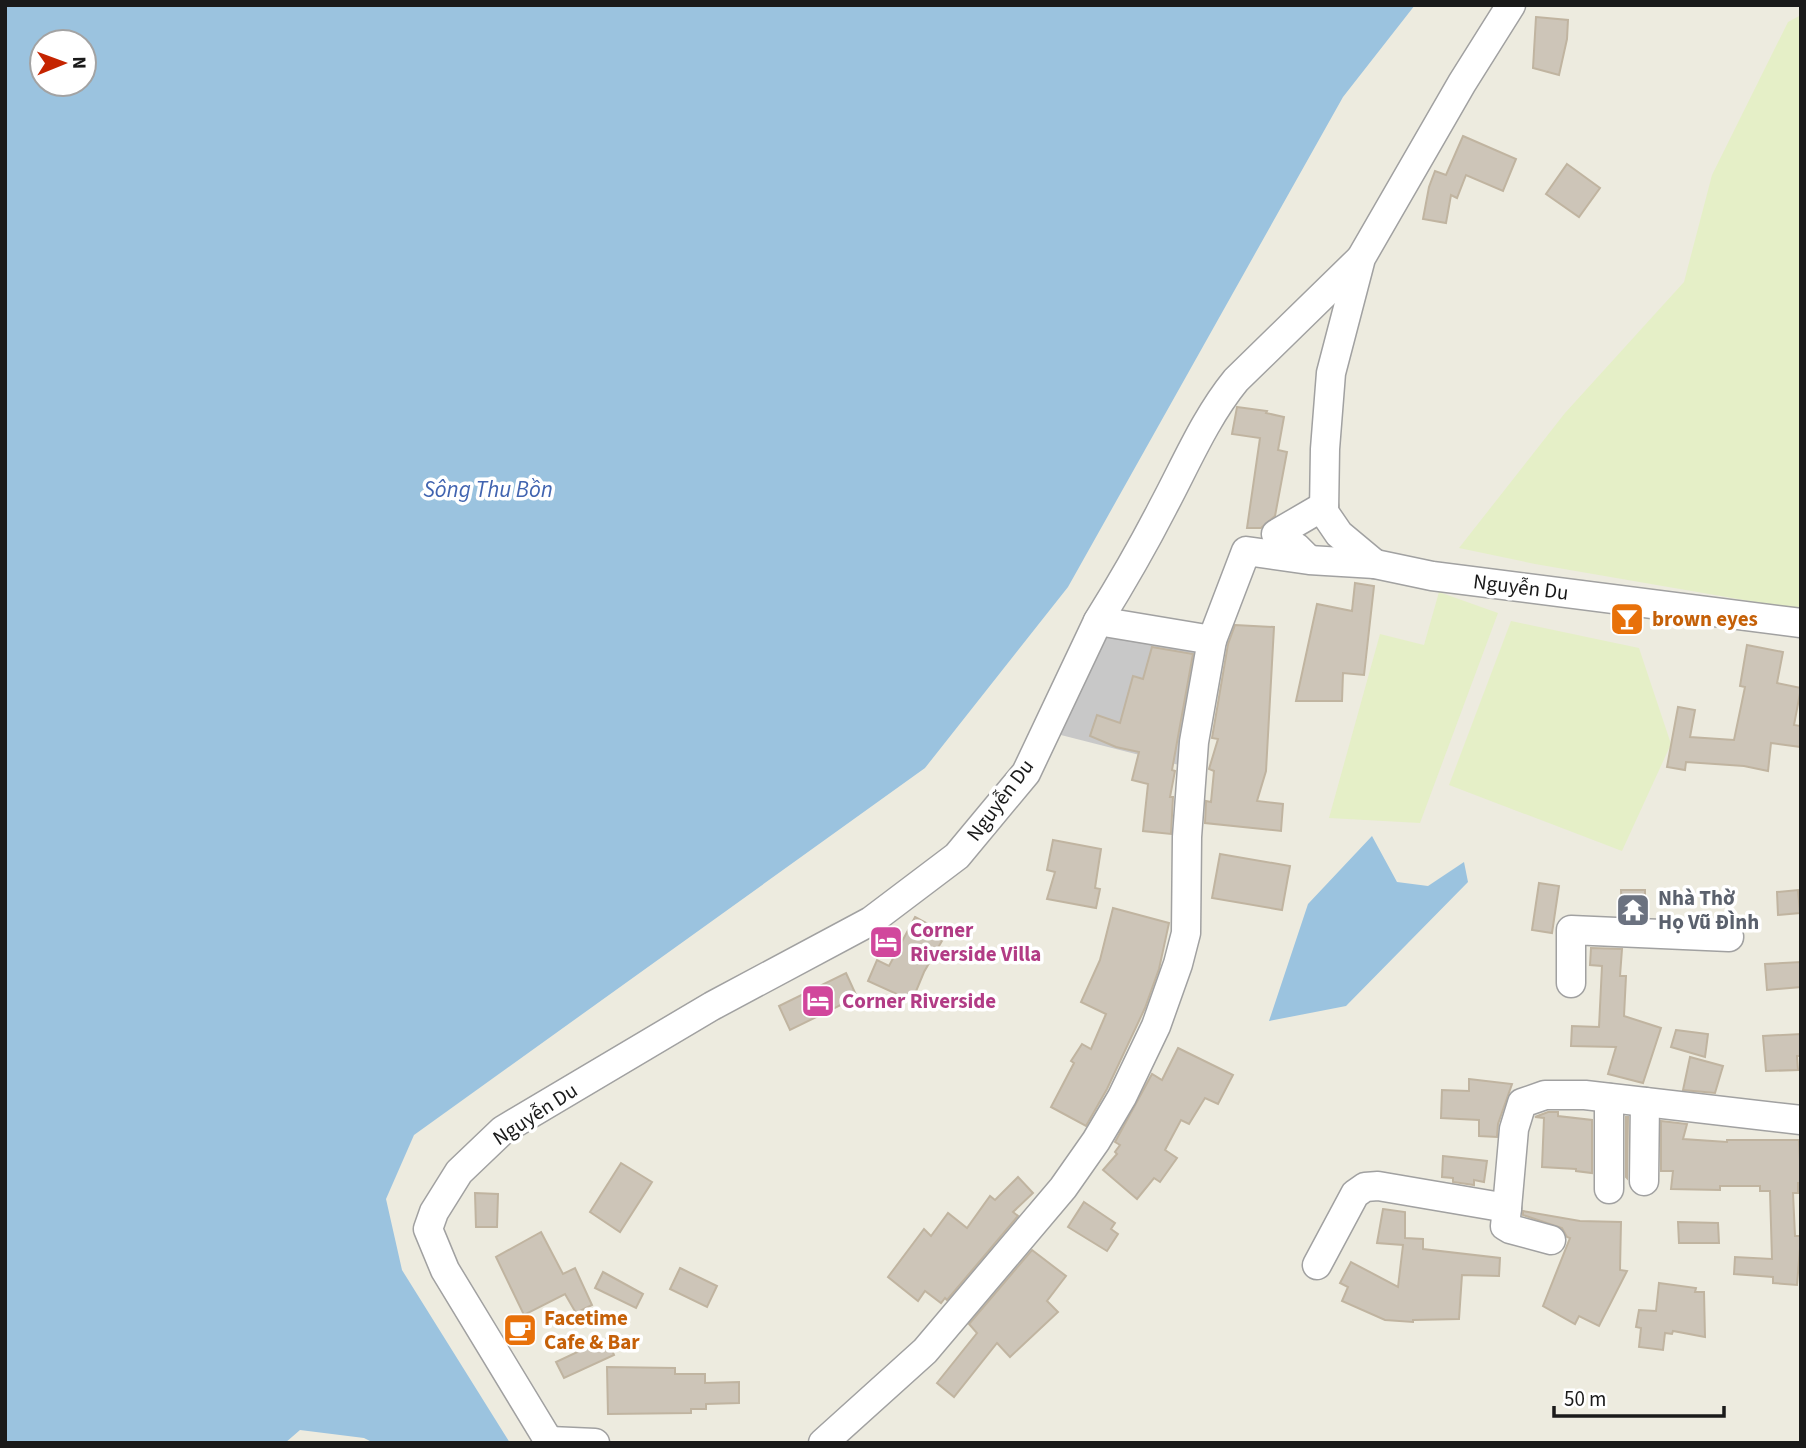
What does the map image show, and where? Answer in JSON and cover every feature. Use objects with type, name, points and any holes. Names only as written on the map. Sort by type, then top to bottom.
[{"type":"street","points":[[1375,564],[1339,534],[1324,512],[1325,450],[1331,373],[1361,258],[1462,83],[1511,5]]},
{"type":"street","name":"Nguyễn Du","points":[[550,1442],[444,1270],[428,1229],[434,1212],[459,1172],[503,1130],[712,1006],[871,921],[957,856],[1026,772],[1098,621],[1130,570],[1196,441],[1223,396],[1361,258]]},
{"type":"street","points":[[1309,560],[1276,534],[1324,506]]},
{"type":"street","name":"Nguyễn Du","points":[[1212,640],[1246,551],[1309,560],[1375,564],[1432,576],[1801,623]]},
{"type":"street","points":[[822,1443],[925,1350],[957,1316],[1063,1188],[1097,1141],[1122,1097],[1156,1026],[1178,964],[1186,933],[1187,837],[1194,742],[1212,640],[1098,621]]},
{"type":"street","points":[[1572,983],[1571,930],[1730,937]]},
{"type":"street","points":[[1551,1240],[1505,1226],[1514,1129],[1522,1103],[1545,1095],[1609,1098],[1801,1120]]},
{"type":"street","points":[[1609,1098],[1609,1189]]},
{"type":"street","points":[[1644,1181],[1645,1102]]},
{"type":"street","points":[[1317,1265],[1355,1194],[1365,1187],[1378,1186],[1507,1208]]},
{"type":"street","points":[[550,1442],[595,1443]]},
{"type":"shaded area","points":[[1110,629],[1207,645],[1179,765],[1053,733]]},
{"type":"green space","points":[[1801,15],[1801,610],[1535,564],[1459,548],[1565,413],[1684,282],[1712,175],[1788,22]]},
{"type":"green space","points":[[1439,592],[1498,613],[1420,823],[1329,818],[1380,634],[1424,645]]},
{"type":"green space","points":[[1511,621],[1639,648],[1671,744],[1622,851],[1449,785]]},
{"type":"water","name":"Sông Thu Bồn","points":[[5,5],[1415,5],[1343,97],[1068,587],[925,768],[414,1135],[386,1199],[402,1270],[510,1443],[374,1443],[364,1438],[300,1430],[285,1443],[5,1443]]},
{"type":"water","points":[[1372,836],[1397,882],[1428,886],[1464,862],[1468,882],[1346,1006],[1269,1021],[1308,904]]},
{"type":"building","points":[[1536,17],[1568,20],[1559,75],[1533,68]]},
{"type":"building","points":[[1463,136],[1516,159],[1503,191],[1466,175],[1457,198],[1451,195],[1446,223],[1423,219],[1435,171],[1446,175]]},
{"type":"building","points":[[1567,164],[1600,188],[1579,217],[1546,194]]},
{"type":"building","points":[[1237,407],[1267,411],[1266,413],[1284,417],[1278,450],[1287,452],[1275,516],[1261,528],[1247,528],[1260,438],[1232,434]]},
{"type":"building","points":[[1355,583],[1374,586],[1364,675],[1343,673],[1342,701],[1296,701],[1317,604],[1352,611]]},
{"type":"building","points":[[1235,625],[1274,627],[1266,771],[1257,801],[1283,804],[1281,831],[1205,823],[1206,801],[1211,802],[1214,771],[1209,769],[1218,739],[1212,738],[1228,644]]},
{"type":"building","points":[[1747,645],[1783,652],[1777,683],[1801,688],[1794,725],[1801,726],[1801,747],[1771,743],[1768,771],[1744,766],[1686,762],[1685,770],[1667,767],[1678,707],[1695,710],[1690,737],[1734,740],[1745,687],[1740,686]]},
{"type":"building","points":[[1152,647],[1193,654],[1172,770],[1175,771],[1170,797],[1173,797],[1171,834],[1143,831],[1148,784],[1132,780],[1139,752],[1116,747],[1090,736],[1097,715],[1120,723],[1133,676],[1143,679]]},
{"type":"building","points":[[1053,840],[1101,849],[1095,888],[1100,889],[1096,908],[1047,899],[1055,872],[1047,870]]},
{"type":"building","points":[[1220,854],[1290,866],[1282,910],[1212,898]]},
{"type":"building","points":[[1539,883],[1559,886],[1552,933],[1532,930]]},
{"type":"building","name":"Nhà Thờ Họ Vũ ĐÌnh","points":[[1621,890],[1645,890],[1645,917],[1622,916]]},
{"type":"building","points":[[1798,890],[1800,913],[1778,915],[1777,892]]},
{"type":"building","points":[[1113,908],[1169,923],[1159,969],[1145,1008],[1107,1089],[1086,1126],[1051,1107],[1074,1063],[1071,1061],[1082,1044],[1091,1049],[1106,1014],[1081,1002],[1100,960]]},
{"type":"building","points":[[915,917],[946,934],[924,972],[912,1001],[868,981],[877,960],[889,966]]},
{"type":"building","points":[[1591,948],[1622,949],[1620,976],[1626,976],[1624,1016],[1661,1028],[1643,1083],[1608,1074],[1616,1047],[1571,1046],[1572,1026],[1599,1027],[1602,966],[1590,965]]},
{"type":"building","points":[[1801,962],[1801,987],[1767,990],[1765,964]]},
{"type":"building","name":"Corner Riverside","points":[[846,973],[857,997],[790,1030],[779,1006]]},
{"type":"building","points":[[1676,1030],[1708,1034],[1705,1057],[1671,1047]]},
{"type":"building","points":[[1801,1034],[1801,1056],[1797,1056],[1798,1070],[1766,1071],[1763,1036]]},
{"type":"building","points":[[1178,1048],[1233,1075],[1218,1104],[1205,1098],[1189,1124],[1181,1120],[1165,1150],[1177,1158],[1160,1182],[1154,1178],[1137,1199],[1103,1170],[1117,1154],[1115,1152],[1120,1145],[1115,1142],[1152,1074],[1162,1080]]},
{"type":"building","points":[[1690,1057],[1723,1066],[1715,1093],[1683,1090]]},
{"type":"building","points":[[1469,1079],[1512,1084],[1498,1124],[1497,1137],[1479,1136],[1479,1120],[1441,1118],[1442,1090],[1469,1091]]},
{"type":"building","points":[[1548,1112],[1558,1112],[1558,1116],[1592,1120],[1592,1173],[1542,1167],[1544,1118],[1535,1117]]},
{"type":"building","points":[[1628,1117],[1627,1178],[1626,1177]]},
{"type":"building","points":[[1661,1121],[1687,1124],[1683,1139],[1727,1142],[1799,1140],[1801,1183],[1798,1183],[1798,1193],[1793,1193],[1795,1236],[1801,1236],[1797,1285],[1773,1283],[1773,1277],[1734,1274],[1735,1257],[1772,1259],[1770,1191],[1760,1191],[1760,1186],[1720,1186],[1720,1190],[1671,1189],[1673,1171],[1661,1171]]},
{"type":"building","points":[[1443,1156],[1487,1161],[1484,1182],[1474,1180],[1474,1185],[1453,1182],[1453,1178],[1442,1177]]},
{"type":"building","points":[[621,1163],[652,1182],[620,1232],[590,1212]]},
{"type":"building","points":[[1018,1177],[1033,1193],[1013,1212],[1018,1216],[947,1300],[945,1298],[941,1303],[925,1291],[918,1301],[888,1277],[924,1229],[931,1236],[948,1213],[967,1228],[990,1196],[995,1200]]},
{"type":"building","points":[[475,1193],[498,1194],[497,1227],[476,1227]]},
{"type":"building","points":[[1084,1202],[1115,1223],[1111,1229],[1118,1234],[1107,1251],[1068,1227]]},
{"type":"building","points":[[1383,1209],[1405,1212],[1405,1238],[1423,1239],[1423,1249],[1500,1258],[1499,1276],[1462,1275],[1459,1319],[1413,1322],[1385,1320],[1342,1301],[1348,1287],[1340,1283],[1351,1262],[1398,1287],[1403,1245],[1377,1243]]},
{"type":"building","points":[[1523,1211],[1580,1221],[1621,1222],[1620,1270],[1627,1271],[1599,1326],[1579,1316],[1575,1324],[1543,1306],[1570,1238],[1562,1228],[1523,1215]]},
{"type":"building","points":[[1678,1222],[1718,1223],[1719,1243],[1679,1243]]},
{"type":"building","points":[[541,1232],[563,1274],[575,1268],[592,1305],[576,1313],[565,1294],[524,1315],[496,1257]]},
{"type":"building","points":[[1032,1250],[1066,1276],[1047,1301],[1058,1312],[1010,1357],[997,1343],[954,1397],[937,1383],[977,1333],[969,1324]]},
{"type":"building","points":[[680,1268],[717,1286],[707,1307],[670,1289]]},
{"type":"building","points":[[603,1272],[643,1294],[636,1308],[595,1288]]},
{"type":"building","points":[[1659,1283],[1696,1288],[1695,1292],[1704,1292],[1705,1337],[1673,1331],[1672,1334],[1665,1333],[1663,1350],[1639,1347],[1641,1328],[1636,1327],[1639,1310],[1656,1311]]},
{"type":"building","points":[[607,1338],[614,1355],[564,1378],[556,1362]]},
{"type":"building","points":[[607,1367],[675,1368],[675,1374],[705,1374],[705,1383],[739,1382],[739,1403],[706,1404],[706,1409],[691,1409],[691,1413],[608,1414]]},
{"type":"place","name":"brown eyes","points":[[1627,619]]},
{"type":"place","name":"Nhà Thờ Họ Vũ ĐÌnh","points":[[1633,910]]},
{"type":"place","name":"Corner Riverside Villa","points":[[886,942]]},
{"type":"place","name":"Corner Riverside","points":[[818,1001]]},
{"type":"place","name":"Facetime Cafe & Bar","points":[[520,1330]]}]
